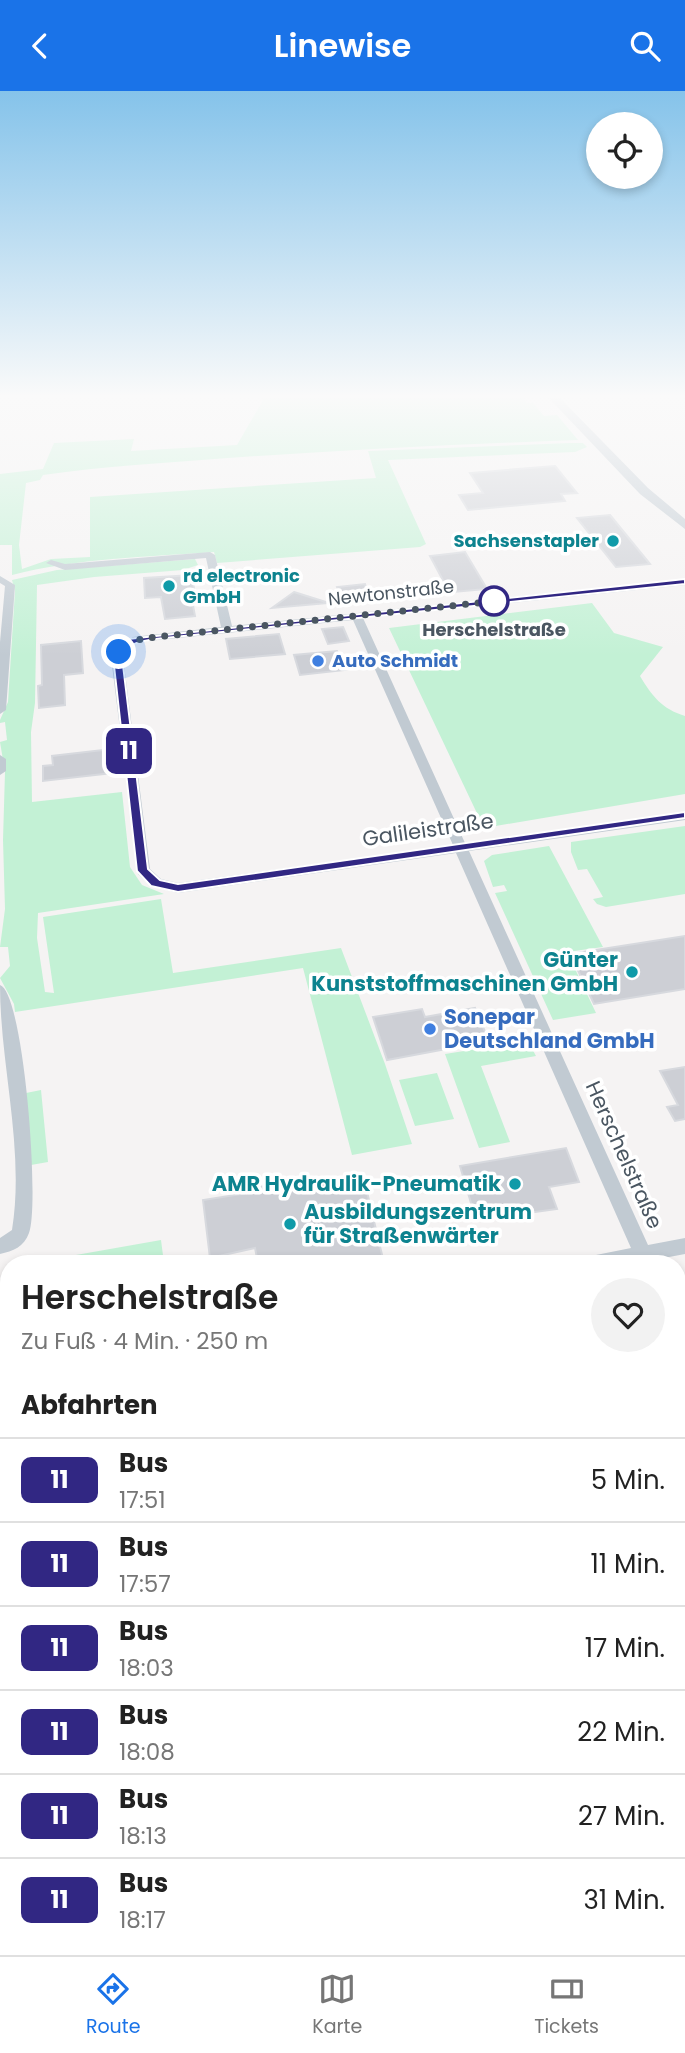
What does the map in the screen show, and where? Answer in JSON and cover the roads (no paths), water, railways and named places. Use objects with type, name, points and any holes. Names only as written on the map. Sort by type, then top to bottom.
[{"type":"street","points":[[635,482],[685,525]]},
{"type":"street","points":[[51,563],[65,567],[210,555],[227,629]]},
{"type":"street","points":[[0,710],[10,591],[3,580]]},
{"type":"street","name":"Newtonstraße","points":[[178,888],[156,883],[143,871],[117,657],[122,647],[131,641],[685,582]]},
{"type":"street","name":"Herschelstraße","points":[[357,616],[643,1254]]},
{"type":"street","points":[[0,759],[0,771]]},
{"type":"street","name":"Galileistraße","points":[[178,888],[685,816]]},
{"type":"street","points":[[0,991],[6,1003],[18,1089],[25,1212],[20,1235],[0,1246]]},
{"type":"street","name":"Herschelstraße","points":[[637,1255],[685,1246]]},
{"type":"place","name":"Sachsenstapler","points":[[613,541]]},
{"type":"place","name":"rd electronic GmbH","points":[[169,586]]},
{"type":"place","name":"Herschelstraße","points":[[494,601]]},
{"type":"place","name":"Auto Schmidt","points":[[318,661]]},
{"type":"place","name":"Günter Kunststoffmaschinen GmbH","points":[[632,972]]},
{"type":"place","name":"Sonepar Deutschland GmbH","points":[[430,1029]]},
{"type":"place","name":"AMR Hydraulik-Pneumatik","points":[[515,1184]]},
{"type":"place","name":"Ausbildungszentrum für Straßenwärter","points":[[290,1224]]}]
